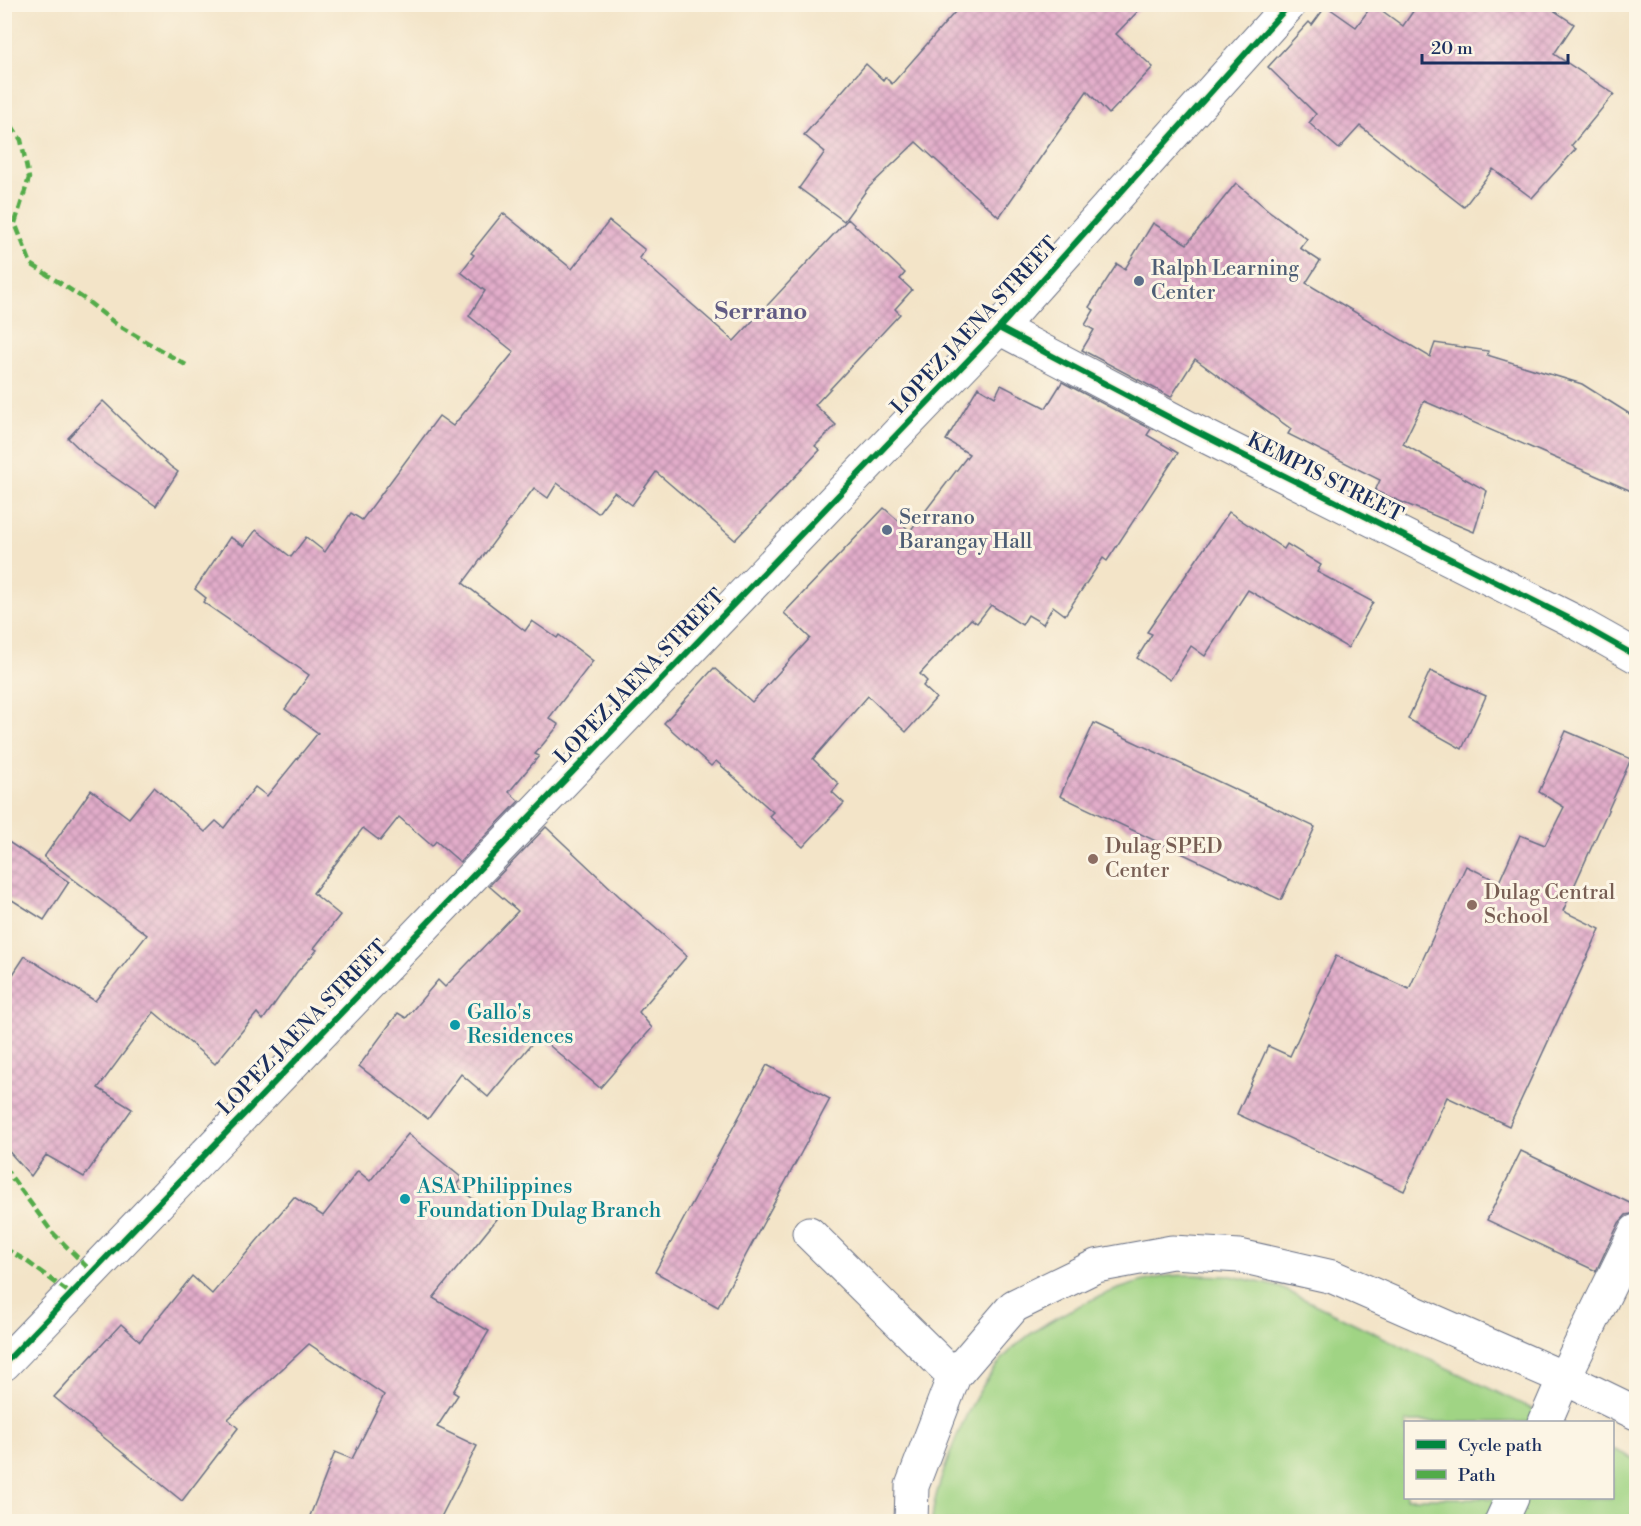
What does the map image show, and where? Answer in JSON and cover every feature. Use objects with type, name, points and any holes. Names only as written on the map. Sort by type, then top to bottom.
[{"type":"street","name":"LOPEZ JAENA STREET","points":[[4,1365],[999,328],[1290,4]]},
{"type":"street","name":"KEMPIS STREET","points":[[999,328],[1193,430],[1572,620],[1636,656]]},
{"type":"street","points":[[1545,1421],[1636,1231]]},
{"type":"street","points":[[809,1233],[954,1376]]},
{"type":"street","points":[[887,1521],[912,1486],[954,1376],[1014,1306],[1096,1266],[1172,1252],[1240,1256],[1333,1277],[1564,1378],[1636,1413]]},
{"type":"street","points":[[911,1521],[912,1486]]},
{"type":"street","points":[[1501,1521],[1511,1499]]},
{"type":"green space","points":[[1180,1275],[1232,1276],[1279,1287],[1557,1421],[1404,1421],[1404,1499],[1614,1499],[1614,1449],[1636,1460],[1636,1521],[932,1522],[934,1504],[955,1440],[982,1387],[1010,1351],[1049,1322],[1096,1298],[1142,1282]]},
{"type":"building","points":[[962,4],[1145,4],[1116,34],[1153,67],[1109,114],[1087,91],[999,217],[916,142],[868,188],[844,221],[799,188],[825,152],[804,135],[866,64],[883,80],[885,77],[892,84]]},
{"type":"building","points":[[1373,4],[1403,26],[1418,4],[1544,4],[1574,24],[1554,54],[1614,94],[1571,146],[1576,149],[1532,198],[1493,169],[1464,207],[1360,126],[1339,149],[1309,123],[1316,114],[1268,67],[1309,22],[1312,25],[1326,6],[1356,27]]},
{"type":"building","points":[[1236,183],[1307,239],[1300,248],[1320,261],[1306,283],[1430,357],[1435,343],[1488,351],[1487,355],[1582,384],[1636,418],[1636,493],[1424,401],[1403,444],[1487,491],[1474,532],[1375,491],[1380,480],[1288,434],[1291,429],[1195,359],[1171,397],[1082,350],[1094,330],[1085,325],[1094,310],[1089,307],[1117,264],[1125,269],[1153,223],[1187,244]]},
{"type":"building","points":[[503,213],[572,269],[609,221],[645,250],[639,258],[734,341],[848,219],[905,273],[900,279],[912,290],[895,309],[900,314],[815,405],[836,425],[815,446],[820,450],[735,540],[656,472],[632,505],[614,492],[598,513],[557,483],[548,498],[534,488],[463,583],[525,631],[532,621],[557,638],[559,635],[593,661],[549,718],[559,725],[535,754],[539,756],[509,792],[519,801],[460,862],[436,841],[432,846],[399,817],[380,841],[363,828],[313,893],[340,915],[314,948],[317,950],[297,972],[263,1020],[257,1013],[215,1064],[154,1012],[98,1088],[132,1109],[84,1177],[46,1155],[31,1176],[4,1146],[4,988],[25,956],[95,1001],[147,935],[44,857],[91,790],[129,818],[154,787],[205,832],[216,821],[224,828],[255,787],[267,796],[318,733],[285,709],[309,675],[203,602],[206,598],[195,589],[230,537],[244,546],[256,530],[291,557],[306,537],[325,552],[351,513],[362,520],[439,416],[453,426],[514,352],[469,316],[485,291],[461,272],[474,255],[471,253]]},
{"type":"building","points":[[1062,382],[1151,429],[1147,435],[1178,453],[1107,561],[1103,558],[1065,615],[1053,606],[1043,624],[1028,615],[1022,625],[991,605],[977,623],[971,619],[920,674],[927,681],[923,686],[936,698],[906,732],[868,696],[813,759],[839,784],[832,792],[844,803],[803,847],[769,816],[773,812],[716,761],[711,766],[664,723],[714,668],[752,702],[810,638],[784,613],[884,508],[910,531],[969,454],[946,440],[978,387],[995,397],[1001,385],[1046,408]]},
{"type":"building","points":[[103,401],[178,472],[156,506],[94,463],[68,438]]},
{"type":"building","points":[[1229,512],[1284,549],[1287,544],[1321,565],[1317,572],[1373,602],[1348,648],[1248,590],[1205,656],[1191,646],[1170,680],[1137,658],[1152,634],[1147,632]]},
{"type":"building","points":[[1430,671],[1486,696],[1462,749],[1408,719]]},
{"type":"building","points":[[1094,723],[1315,827],[1281,900],[1060,796]]},
{"type":"building","points":[[1566,731],[1631,759],[1563,911],[1600,929],[1509,1126],[1447,1097],[1404,1191],[1237,1114],[1268,1046],[1290,1056],[1336,956],[1409,989],[1466,866],[1499,882],[1520,835],[1545,845],[1564,807],[1539,792]]},
{"type":"building","points":[[546,827],[687,956],[639,1012],[652,1028],[600,1088],[538,1036],[488,1097],[461,1074],[428,1119],[359,1066],[398,1013],[406,1018],[438,980],[445,987],[518,911],[489,886]]},
{"type":"building","points":[[4,839],[69,882],[44,920],[4,895]]},
{"type":"building","points":[[767,1065],[830,1099],[718,1307],[655,1272]]},
{"type":"building","points":[[408,1134],[462,1178],[456,1185],[497,1219],[433,1298],[489,1331],[453,1392],[458,1395],[437,1427],[477,1446],[439,1521],[308,1521],[335,1452],[352,1459],[384,1395],[309,1344],[228,1419],[238,1428],[182,1501],[54,1397],[121,1324],[140,1341],[192,1276],[212,1294],[294,1197],[323,1216],[358,1171],[370,1181]]},
{"type":"building","points":[[1521,1151],[1636,1206],[1636,1213],[1626,1215],[1619,1223],[1596,1271],[1487,1220]]},
{"type":"marked path","points":[[4,114],[21,140],[29,178],[15,223],[31,264],[86,300],[116,324],[186,365]]},
{"type":"marked path","points":[[4,1167],[52,1232],[92,1272]]},
{"type":"marked path","points":[[4,1248],[25,1260],[71,1294]]},
{"type":"cycle path","points":[[4,1364],[999,328],[1290,4]]},
{"type":"cycle path","points":[[999,328],[1193,430],[1572,620],[1636,656]]},
{"type":"place","name":"Ralph Learning Center","points":[[1139,281]]},
{"type":"place","name":"Serrano Barangay Hall","points":[[887,530]]},
{"type":"place","name":"Dulag SPED Center","points":[[1093,859]]},
{"type":"place","name":"Dulag Central School","points":[[1472,905]]},
{"type":"place","name":"Gallo's Residences","points":[[455,1025]]},
{"type":"place","name":"ASA Philippines Foundation Dulag Branch","points":[[405,1199]]},
{"type":"district","name":"Serrano","points":[[761,312]]}]
